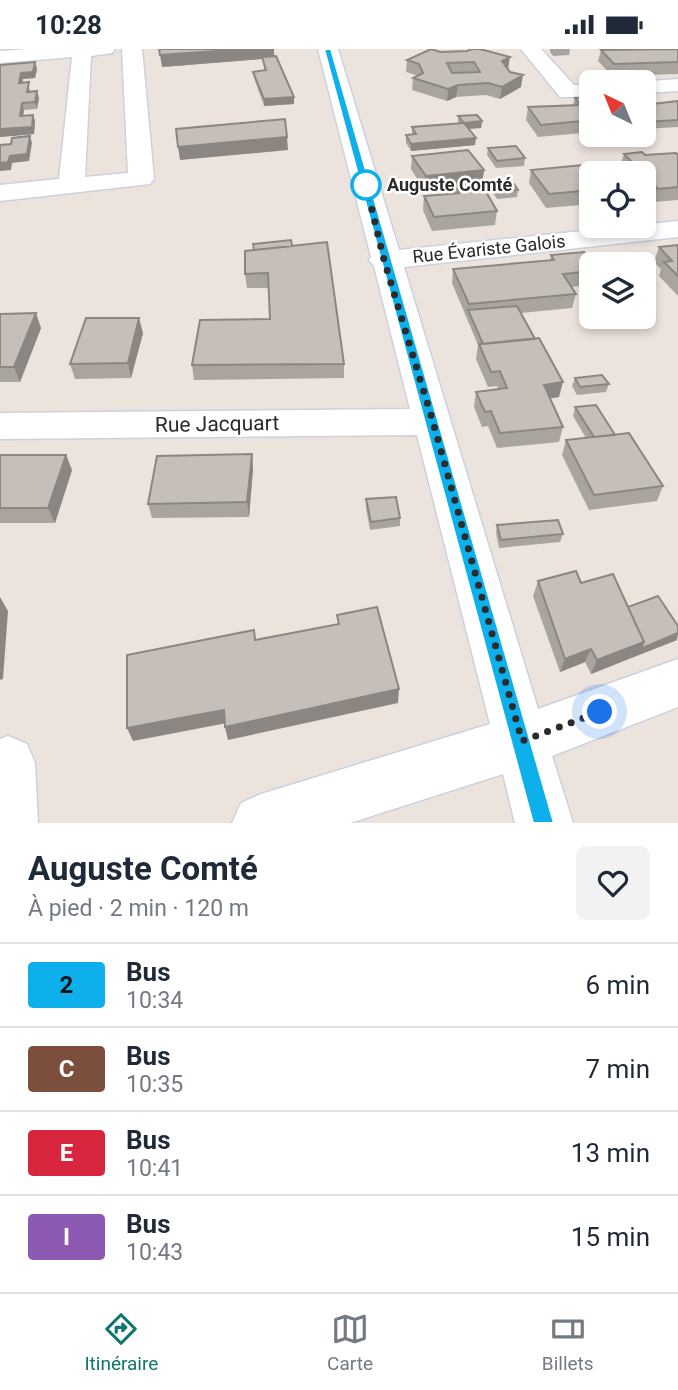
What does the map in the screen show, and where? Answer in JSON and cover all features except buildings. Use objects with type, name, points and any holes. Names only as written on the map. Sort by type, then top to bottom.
[{"type":"street","points":[[0,57],[105,49]]},
{"type":"street","points":[[0,193],[141,179],[132,49]]},
{"type":"street","points":[[328,49],[351,127],[384,260],[433,422],[544,823]]},
{"type":"street","points":[[531,49],[568,92],[579,92]]},
{"type":"street","points":[[71,186],[82,51]]},
{"type":"street","points":[[656,86],[678,85]]},
{"type":"street","name":"Rue Évariste Galois","points":[[384,260],[678,229]]},
{"type":"street","name":"Rue Jacquart","points":[[0,426],[433,422]]},
{"type":"street","points":[[261,823],[522,741],[678,683]]},
{"type":"street","points":[[8,763],[9,823]]},
{"type":"bus line","name":"2","points":[[328,49],[351,127],[384,260],[433,422],[544,823]]},
{"type":"place","name":"Auguste Comté","points":[[366,185]]},
{"type":"route","points":[[366,185],[384,260],[433,422],[522,741],[600,712]]}]
